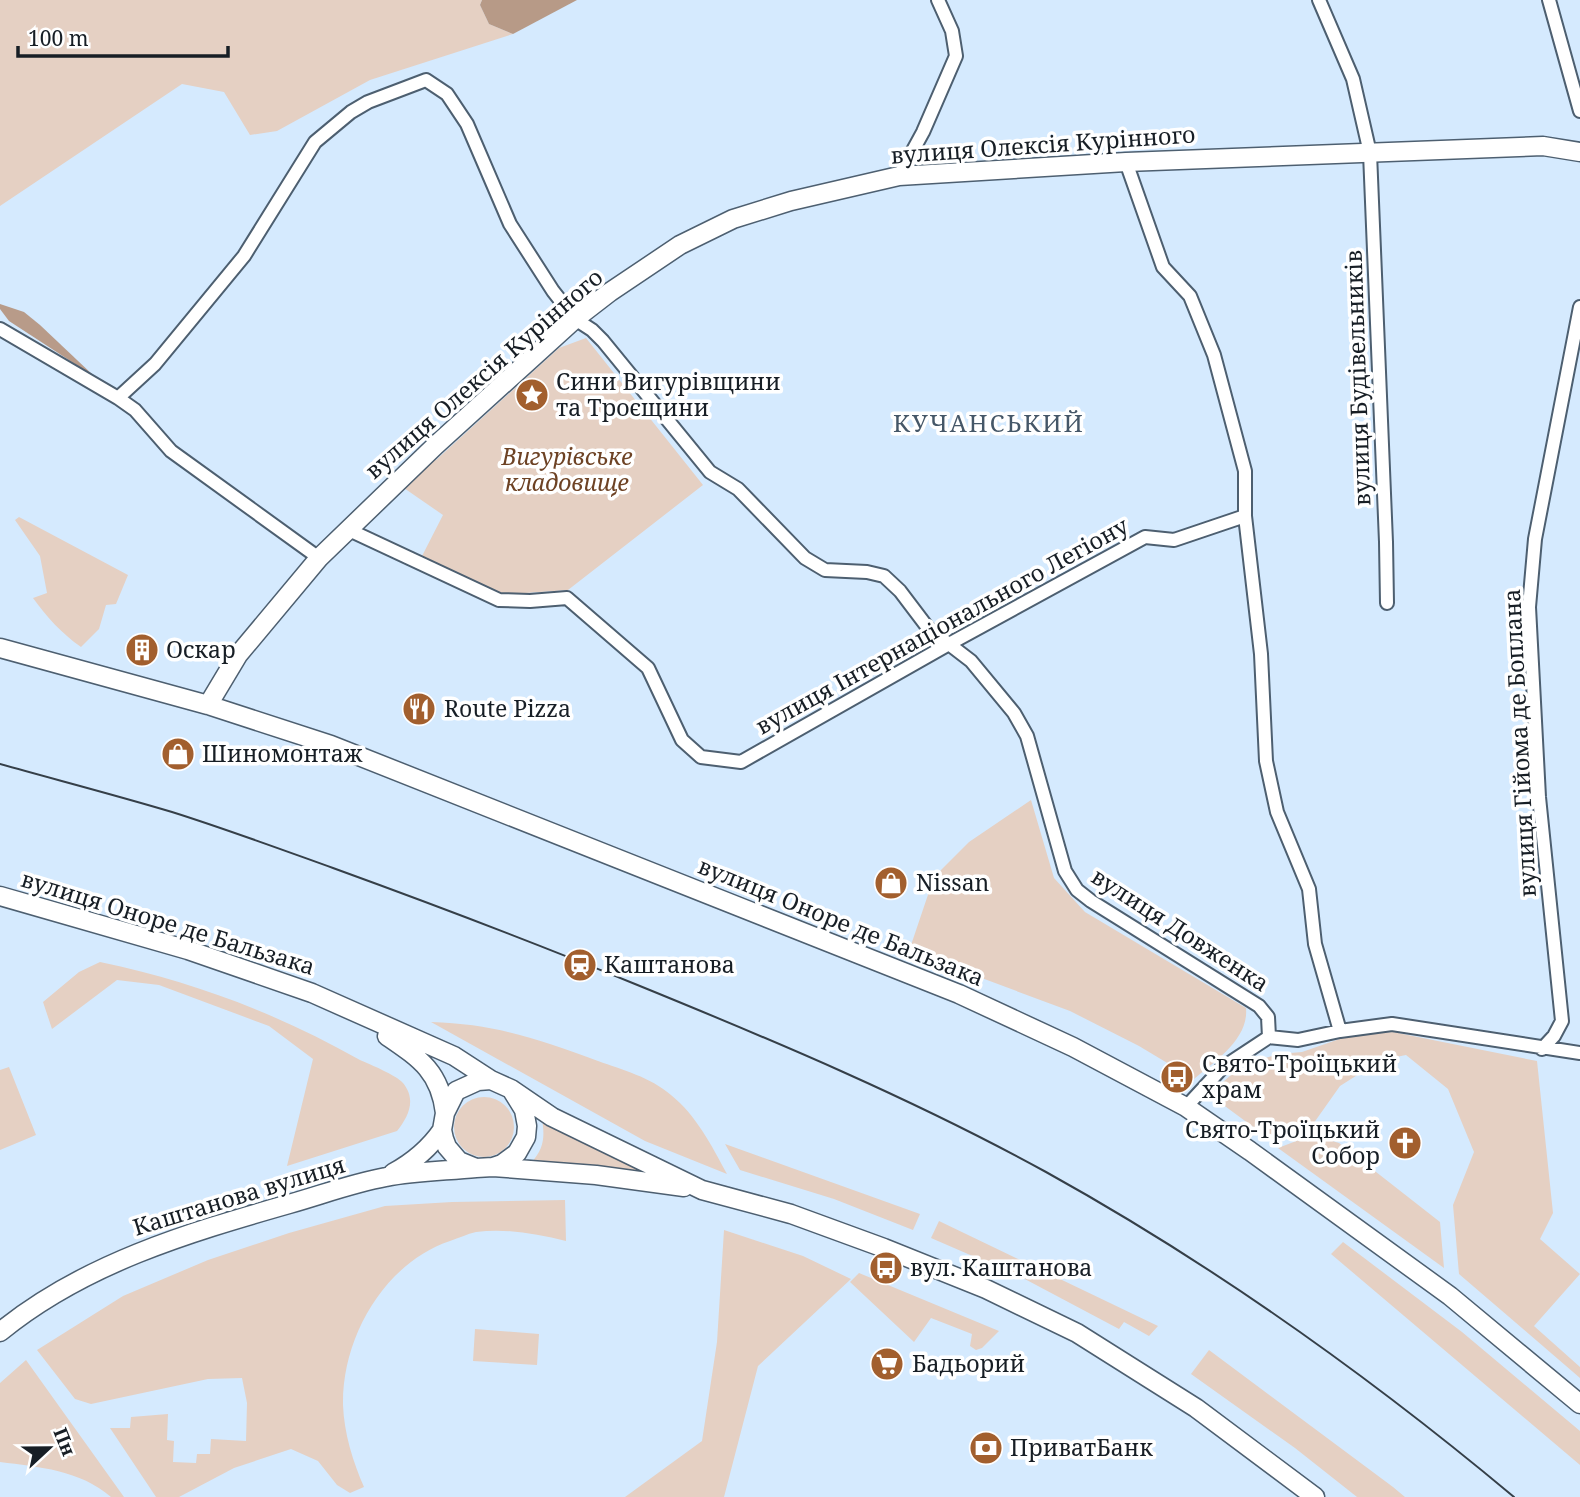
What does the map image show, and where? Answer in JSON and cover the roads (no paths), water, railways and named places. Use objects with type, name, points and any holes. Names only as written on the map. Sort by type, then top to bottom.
[{"type":"street","points":[[899,176],[923,132],[956,56],[952,31],[938,0]]},
{"type":"street","name":"вулиця Будівельників","points":[[1319,0],[1353,79],[1370,153],[1387,603]]},
{"type":"street","points":[[1549,0],[1559,27],[1580,111]]},
{"type":"street","name":"вулиця Довженка","points":[[118,398],[155,364],[244,256],[315,142],[351,112],[368,102],[426,80],[447,94],[467,124],[510,224],[553,291],[575,319],[603,341],[710,472],[738,489],[805,558],[825,570],[867,572],[884,576],[900,591],[928,628],[966,655],[1020,722],[1034,757],[1065,871],[1077,890],[1259,1006],[1268,1017],[1269,1037]]},
{"type":"street","name":"вулиця Олексія Курінного","points":[[208,705],[238,655],[319,558],[347,529],[575,319],[680,245],[733,219],[791,201],[899,176],[1126,162],[1543,146],[1580,152]]},
{"type":"street","points":[[1126,162],[1163,267],[1189,296],[1214,355],[1245,471],[1245,516],[1261,654],[1266,761],[1278,812],[1309,889],[1315,944],[1340,1031]]},
{"type":"street","name":"вулиця Гійома де Боплана","points":[[1542,1049],[1554,1036],[1562,1021],[1539,797],[1529,607],[1535,540],[1580,307]]},
{"type":"street","points":[[0,329],[135,410],[171,451],[319,558]]},
{"type":"street","name":"вулиця Інтернаціонального Легіону","points":[[347,529],[499,600],[567,598],[648,668],[682,740],[701,757],[741,762],[949,643],[1145,537],[1174,540],[1245,516]]},
{"type":"street","name":"вулиця Оноре де Бальзака","points":[[0,648],[208,705],[369,759],[959,994],[1073,1047],[1186,1107],[1250,1151],[1450,1296],[1580,1404]]},
{"type":"street","name":"вулиця Оноре де Бальзака","points":[[0,896],[188,950],[312,993],[454,1056],[491,1080]]},
{"type":"street","name":"вулиця Оноре де Бальзака","points":[[359,1015],[422,1060],[436,1081],[443,1099],[444,1121]]},
{"type":"street","points":[[1186,1107],[1222,1068],[1269,1037],[1298,1040],[1392,1024],[1580,1053]]},
{"type":"street","points":[[702,1190],[552,1117],[510,1089],[491,1080],[478,1081],[456,1090],[444,1121],[444,1139],[459,1161],[484,1168],[596,1175],[702,1190],[791,1214],[986,1289],[1077,1334],[1196,1408],[1315,1497]]},
{"type":"street","points":[[484,1168],[502,1164],[517,1153],[526,1137],[524,1110],[510,1089]]},
{"type":"street","name":"Каштанова вулиця","points":[[386,1176],[432,1145],[444,1121]]},
{"type":"street","name":"Каштанова вулиця","points":[[0,1332],[75,1282],[121,1259],[211,1226],[386,1176],[484,1168]]},
{"type":"tram line","points":[[0,764],[192,819],[447,910],[740,1027],[945,1120],[1108,1207],[1229,1283],[1346,1365],[1514,1497]]},
{"type":"place","name":"Сини Вигурівщини та Троєщини","points":[[532,395]]},
{"type":"place","name":"Оскар","points":[[142,650]]},
{"type":"place","name":"Route Pizza","points":[[419,709]]},
{"type":"place","name":"Шиномонтаж","points":[[178,754]]},
{"type":"place","name":"Nissan","points":[[891,883]]},
{"type":"place","name":"Каштанова","points":[[580,965]]},
{"type":"place","name":"Свято-Троїцький храм","points":[[1177,1077]]},
{"type":"place","name":"Свято-Троїцький Собор","points":[[1405,1143]]},
{"type":"place","name":"вул. Каштанова","points":[[886,1268]]},
{"type":"place","name":"Бадьорий","points":[[887,1364]]},
{"type":"place","name":"ПриватБанк","points":[[986,1448]]},
{"type":"district","name":"КУЧАНСЬКИЙ","points":[[989,424]]},
{"type":"park label","name":"Вигурівське кладовище","points":[[567,470]]}]
